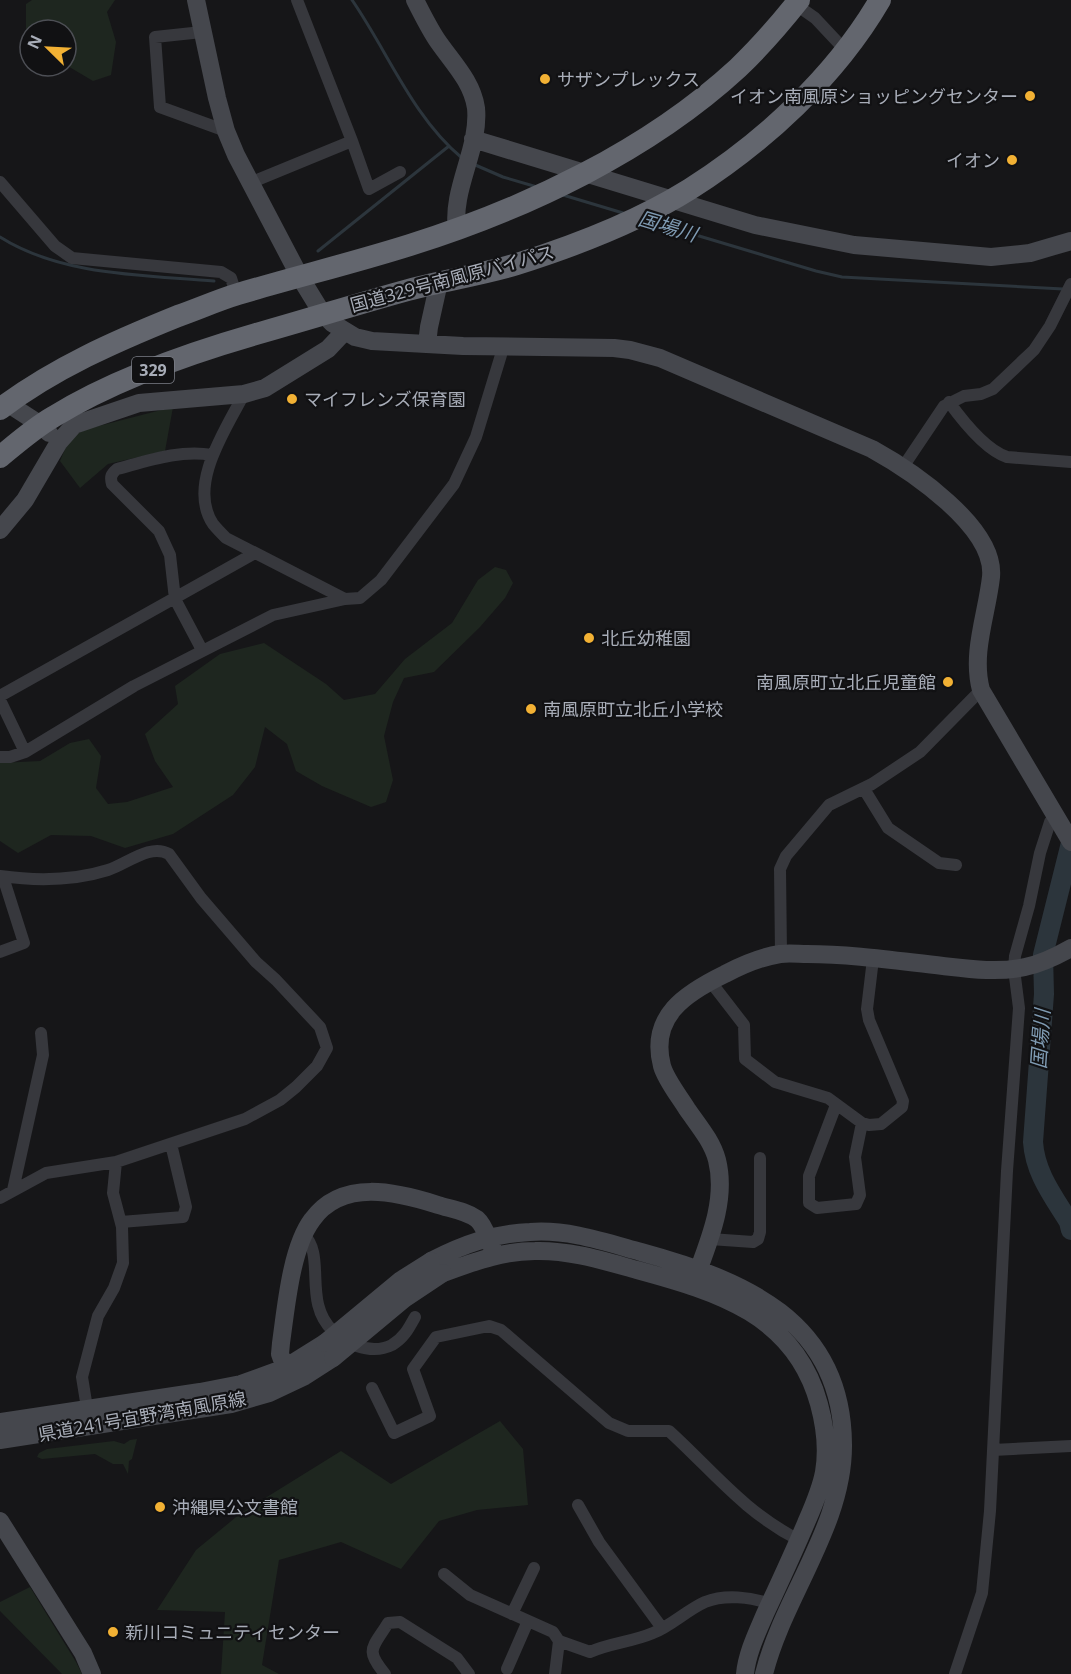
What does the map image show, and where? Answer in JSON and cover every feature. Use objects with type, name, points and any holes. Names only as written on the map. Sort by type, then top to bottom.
[{"type":"highway","name":"国道329号南風原バイパス","points":[[0,457],[40,425],[83,399],[165,364],[322,313],[517,264],[625,223],[689,190],[766,132],[816,85],[845,50],[880,0]]},
{"type":"highway","name":"329","points":[[2,403],[114,343],[236,294],[457,230],[603,164],[711,91],[777,28],[797,2]]},
{"type":"street","points":[[196,0],[226,131],[250,183],[300,277],[322,313],[344,332],[372,342],[614,348],[660,358],[872,449],[903,466],[960,516],[980,536],[986,547],[992,575],[978,656],[978,680],[981,690],[1063,829]]},
{"type":"street","points":[[297,0],[369,189],[400,172]]},
{"type":"street","points":[[415,0],[436,39],[464,77],[476,106],[472,144],[455,214],[457,230]]},
{"type":"street","points":[[797,2],[845,50]]},
{"type":"street","points":[[202,32],[155,37],[160,108],[226,131]]},
{"type":"street","points":[[250,183],[352,141]]},
{"type":"street","points":[[472,144],[660,205],[866,246],[991,257],[1030,253],[1071,241]]},
{"type":"street","points":[[0,182],[55,246],[72,258],[221,272],[231,278],[236,294]]},
{"type":"street","points":[[427,345],[439,282]]},
{"type":"street","points":[[903,466],[944,406],[964,396],[981,394],[993,389],[1023,362],[1043,336],[1071,284]]},
{"type":"street","points":[[0,530],[25,500],[59,442],[74,425],[139,403],[244,394],[265,388],[328,349],[344,332]]},
{"type":"street","points":[[0,757],[10,757],[25,752],[134,686],[273,615],[345,598],[360,598],[381,580],[454,484],[476,437],[501,355],[501,346]]},
{"type":"street","points":[[244,394],[212,455],[206,476],[206,503],[213,524],[226,538],[345,598]]},
{"type":"street","points":[[949,402],[969,427],[998,453],[1007,457],[1071,462]]},
{"type":"street","points":[[2,403],[40,425],[59,442]]},
{"type":"street","points":[[202,650],[175,599],[170,555],[159,531],[112,484],[110,479],[112,473],[117,469],[159,457],[202,453],[212,455]]},
{"type":"street","points":[[25,752],[0,698],[255,553]]},
{"type":"street","points":[[781,954],[780,869],[782,862],[829,805],[864,789],[920,752],[981,690]]},
{"type":"street","points":[[864,789],[888,828],[939,863],[956,865]]},
{"type":"street","points":[[955,1674],[982,1593],[993,1450],[1007,1171],[1019,1008],[1020,968],[1015,956],[1029,906],[1040,853],[1050,822],[1063,829]]},
{"type":"street","points":[[0,952],[24,943],[2,876],[24,880],[74,878],[108,870],[151,851],[163,850],[169,854],[201,898],[256,962],[320,1027],[327,1048],[318,1066],[296,1087],[280,1100],[245,1119],[116,1162],[46,1173],[0,1198]]},
{"type":"street","points":[[696,1278],[710,1239],[720,1195],[720,1174],[711,1143],[663,1068],[660,1046],[668,1015],[688,994],[710,981],[759,959],[781,954],[831,954],[961,968],[1020,968],[1066,951]]},
{"type":"street","points":[[710,981],[734,1009],[744,1025],[744,1053],[750,1065],[775,1082],[828,1098],[862,1123],[875,1126],[881,1124],[902,1107],[903,1101],[869,1020],[867,1009],[873,959]]},
{"type":"street","points":[[13,1190],[43,1055],[41,1034]]},
{"type":"street","points":[[836,1105],[809,1176],[809,1203],[817,1208],[856,1204],[860,1195],[855,1157],[862,1123]]},
{"type":"street","points":[[121,1222],[183,1217],[186,1207],[171,1144]]},
{"type":"street","points":[[710,1239],[753,1242],[758,1239],[760,1232],[760,1158]]},
{"type":"street","points":[[87,1408],[82,1377],[98,1316],[114,1288],[123,1263],[121,1222],[113,1193],[116,1162]]},
{"type":"street","points":[[285,1368],[280,1354],[294,1262],[303,1234],[311,1220],[328,1203],[339,1197],[381,1191],[470,1215],[482,1224],[495,1256]]},
{"type":"street","name":"県道241号宜野湾南風原線","points":[[437,1267],[456,1248],[487,1237],[536,1232],[572,1234],[669,1260],[721,1296],[761,1318],[797,1354],[814,1384],[826,1442],[824,1472],[799,1540],[754,1640],[745,1674]]},
{"type":"street","points":[[303,1234],[310,1239],[313,1250],[315,1297],[319,1311],[327,1326],[338,1336],[353,1345],[370,1350],[385,1349],[407,1333],[415,1317]]},
{"type":"street","name":"県道241号宜野湾南風原線","points":[[0,1440],[231,1404],[269,1393],[305,1376],[401,1280],[437,1267],[522,1251],[558,1251],[696,1278],[726,1280],[758,1296],[785,1315],[807,1337],[822,1359],[841,1410],[843,1445],[840,1473],[832,1506],[818,1543],[771,1645],[764,1674]]},
{"type":"street","points":[[372,1388],[394,1433],[430,1416],[413,1369],[436,1337],[489,1326],[501,1330],[609,1423],[628,1431],[669,1431],[744,1505],[777,1529],[799,1540]]},
{"type":"street","name":"県道241号宜野湾南風原線","points":[[0,1422],[241,1384],[329,1350]]},
{"type":"street","points":[[993,1450],[1071,1446]]},
{"type":"street","points":[[578,1505],[599,1542],[662,1628]]},
{"type":"street","points":[[0,1521],[83,1653],[92,1674]]},
{"type":"street","points":[[512,1614],[534,1568]]},
{"type":"street","points":[[444,1574],[470,1595],[553,1632],[559,1641],[590,1652],[653,1633],[706,1601],[750,1598],[770,1604]]},
{"type":"street","points":[[507,1669],[528,1621]]},
{"type":"street","points":[[385,1674],[373,1660],[372,1649],[388,1623],[400,1622],[457,1658],[469,1674]]},
{"type":"street","points":[[555,1674],[559,1641]]},
{"type":"shaded area","points":[[32,0],[115,0],[107,12],[116,42],[111,75],[93,81],[78,72],[78,18],[26,18],[26,4]]},
{"type":"shaded area","points":[[173,407],[165,451],[108,464],[80,488],[60,461],[70,437],[87,429]]},
{"type":"shaded area","points":[[495,567],[506,570],[513,583],[505,598],[480,627],[434,672],[404,678],[393,702],[384,736],[393,780],[386,802],[371,807],[322,786],[296,771],[287,744],[265,727],[255,767],[233,795],[173,834],[125,848],[91,836],[51,835],[18,853],[0,841],[0,763],[40,761],[70,743],[89,739],[101,756],[96,788],[108,804],[127,802],[173,787],[155,761],[145,734],[178,704],[175,686],[220,654],[264,643],[326,684],[344,700],[375,694],[405,659],[452,623],[478,580]]},
{"type":"shaded area","points":[[500,1421],[523,1449],[528,1505],[477,1510],[439,1521],[401,1569],[341,1542],[279,1560],[262,1665],[279,1674],[221,1674],[225,1612],[157,1610],[196,1550],[241,1513],[341,1451],[391,1484]]},
{"type":"shaded area","points":[[137,1439],[132,1459],[129,1461],[128,1474],[123,1464],[113,1464],[95,1454],[42,1459],[37,1457],[39,1453],[47,1449],[114,1441],[124,1444]]},
{"type":"shaded area","points":[[30,1587],[82,1674],[62,1674],[0,1611],[0,1602]]},
{"type":"waterway","name":"国場川","points":[[352,0],[415,103],[444,141],[462,158]]},
{"type":"waterway","points":[[318,251],[449,146]]},
{"type":"waterway","name":"国場川","points":[[473,164],[503,177],[537,187]]},
{"type":"waterway","name":"国場川","points":[[563,195],[623,213]]},
{"type":"waterway","name":"国場川","points":[[649,221],[842,277],[1063,289]]},
{"type":"waterway","points":[[0,237],[24,250],[76,266],[131,275],[214,281]]},
{"type":"waterway","name":"国場川","points":[[1071,843],[1043,955],[1044,994],[1033,1142],[1041,1174],[1069,1222],[1071,1230]]},
{"type":"place","name":"サザンプレックス","points":[[545,79]]},
{"type":"place","name":"イオン南風原ショッピングセンター","points":[[1030,96]]},
{"type":"place","name":"イオン","points":[[1012,160]]},
{"type":"place","name":"マイフレンズ保育園","points":[[292,399]]},
{"type":"place","name":"北丘幼稚園","points":[[589,638]]},
{"type":"place","name":"南風原町立北丘児童館","points":[[948,682]]},
{"type":"place","name":"南風原町立北丘小学校","points":[[531,709]]},
{"type":"place","name":"沖縄県公文書館","points":[[160,1507]]},
{"type":"place","name":"新川コミュニティセンター","points":[[113,1632]]}]
